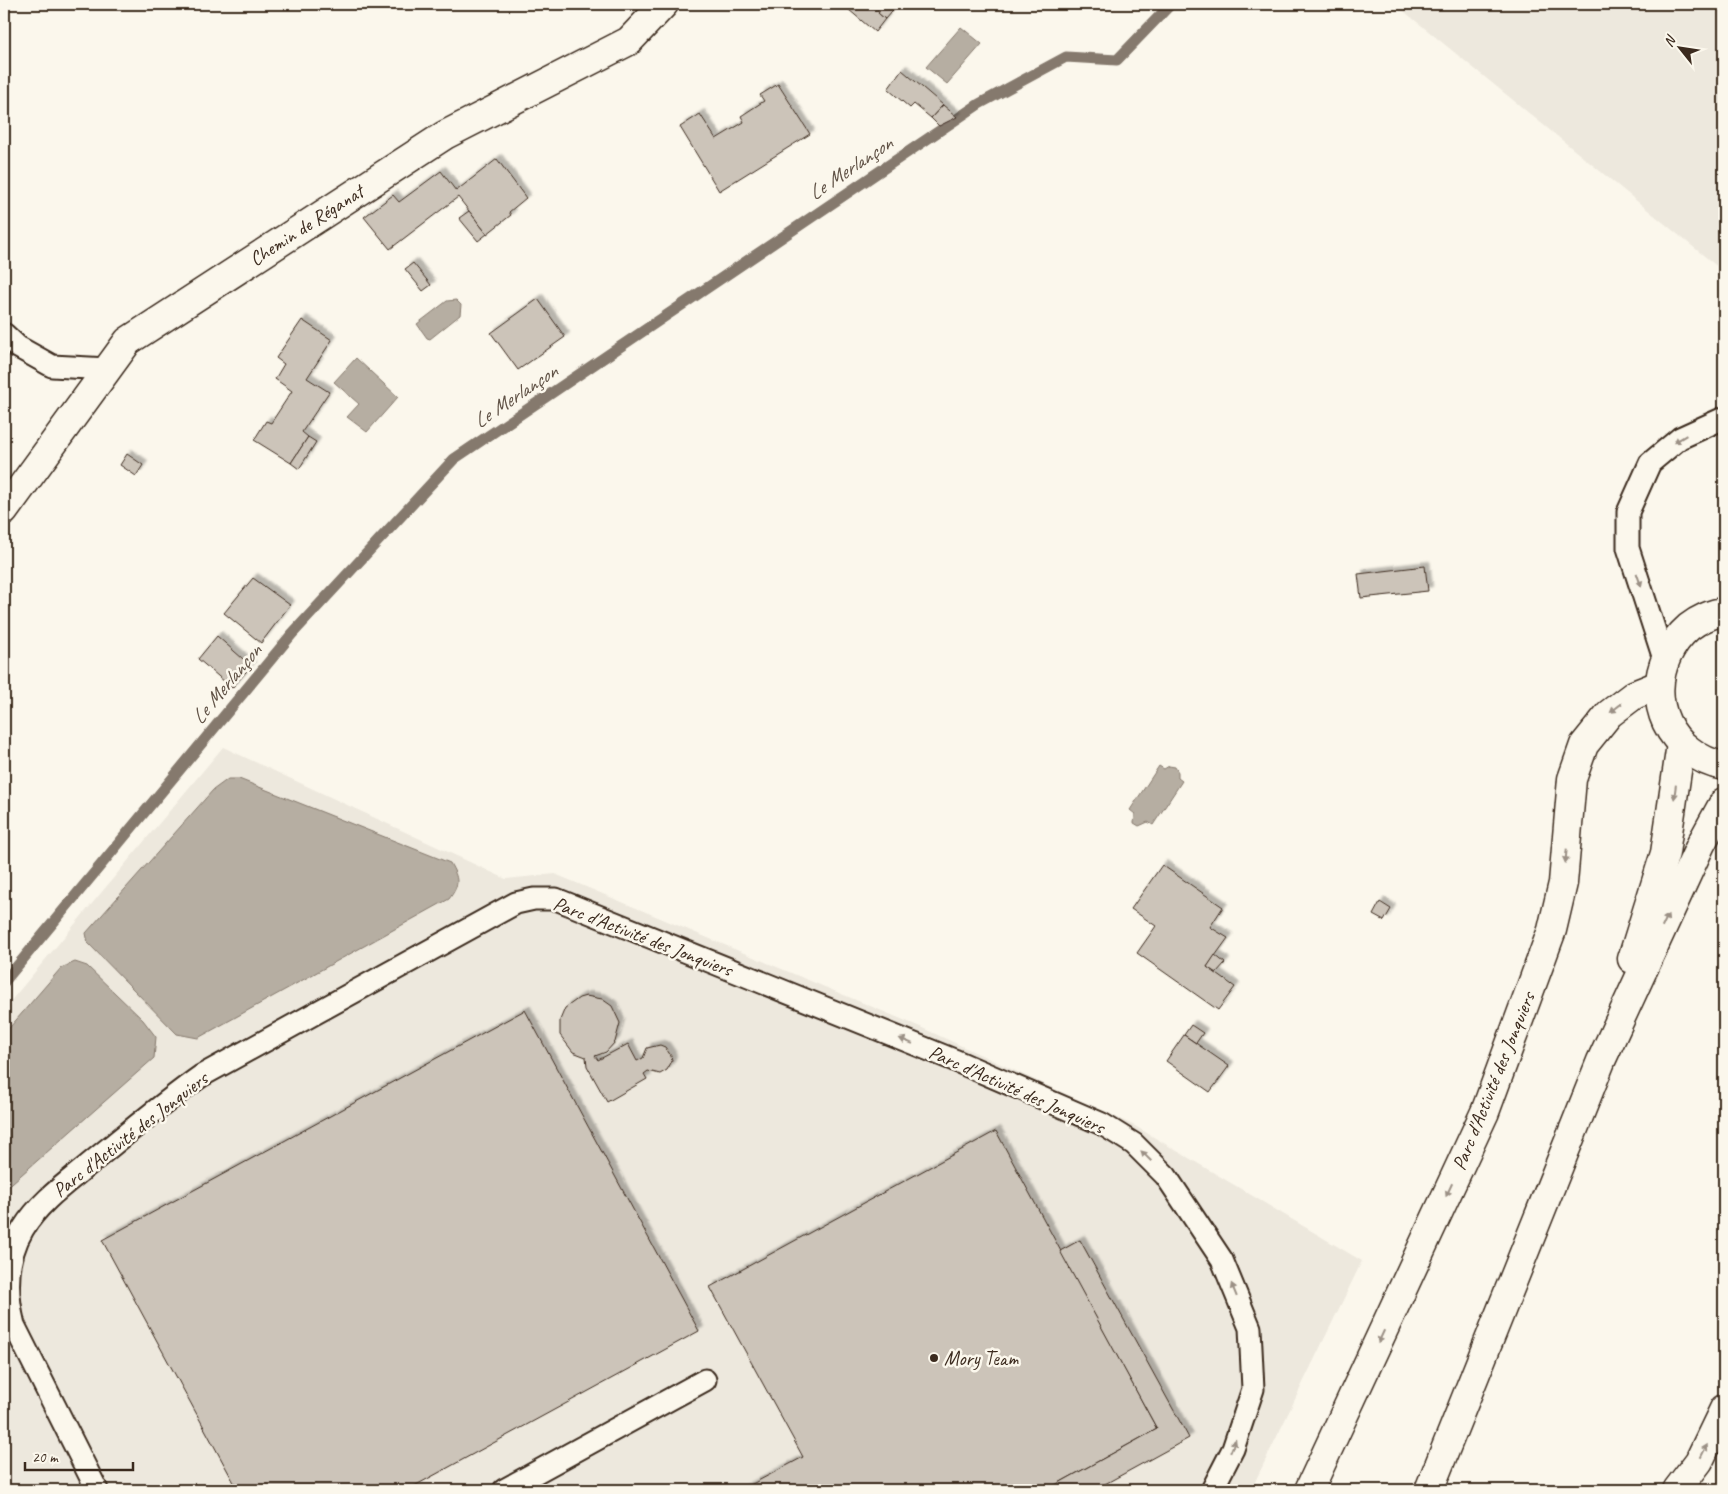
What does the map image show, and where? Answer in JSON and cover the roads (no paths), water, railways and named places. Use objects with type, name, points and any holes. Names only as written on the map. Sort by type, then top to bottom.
[{"type":"street","name":"Chemin de Réganat","points":[[4,511],[128,341],[445,135],[629,41],[664,4]]},
{"type":"street","points":[[1724,612],[1696,622],[1677,638],[1664,659],[1659,685],[1660,707],[1668,727],[1681,744],[1700,758],[1724,766]]},
{"type":"street","name":"Parc d'Activité des Jonquiers","points":[[1309,1490],[1485,1112],[1552,930],[1563,882],[1572,778],[1584,745],[1615,709],[1634,695],[1659,685]]},
{"type":"street","points":[[1601,1061],[1665,853],[1681,744]]},
{"type":"street","points":[[1429,1490],[1601,1061],[1701,844],[1724,802]]},
{"type":"street","points":[[1677,1490],[1699,1461],[1724,1409]]},
{"type":"lane","points":[[4,334],[18,347],[52,366],[108,369]]},
{"type":"lane","points":[[1664,659],[1628,548],[1628,512],[1650,463],[1680,438],[1724,418]]},
{"type":"lane","name":"Parc d'Activité des Jonquiers","points":[[97,1490],[14,1325],[7,1296],[10,1262],[22,1230],[40,1206],[167,1100],[201,1076],[516,903],[534,899],[556,899],[954,1060],[1102,1124],[1134,1144],[1166,1176],[1222,1260],[1250,1328],[1253,1389],[1233,1448],[1212,1490]]},
{"type":"lane","points":[[504,1490],[706,1380]]},
{"type":"waterway","name":"Le Merlançon","points":[[4,982],[292,634],[454,459],[979,104],[1066,57],[1117,60],[1171,4]]},
{"type":"place","name":"Mory Team","points":[[934,1358]]}]
